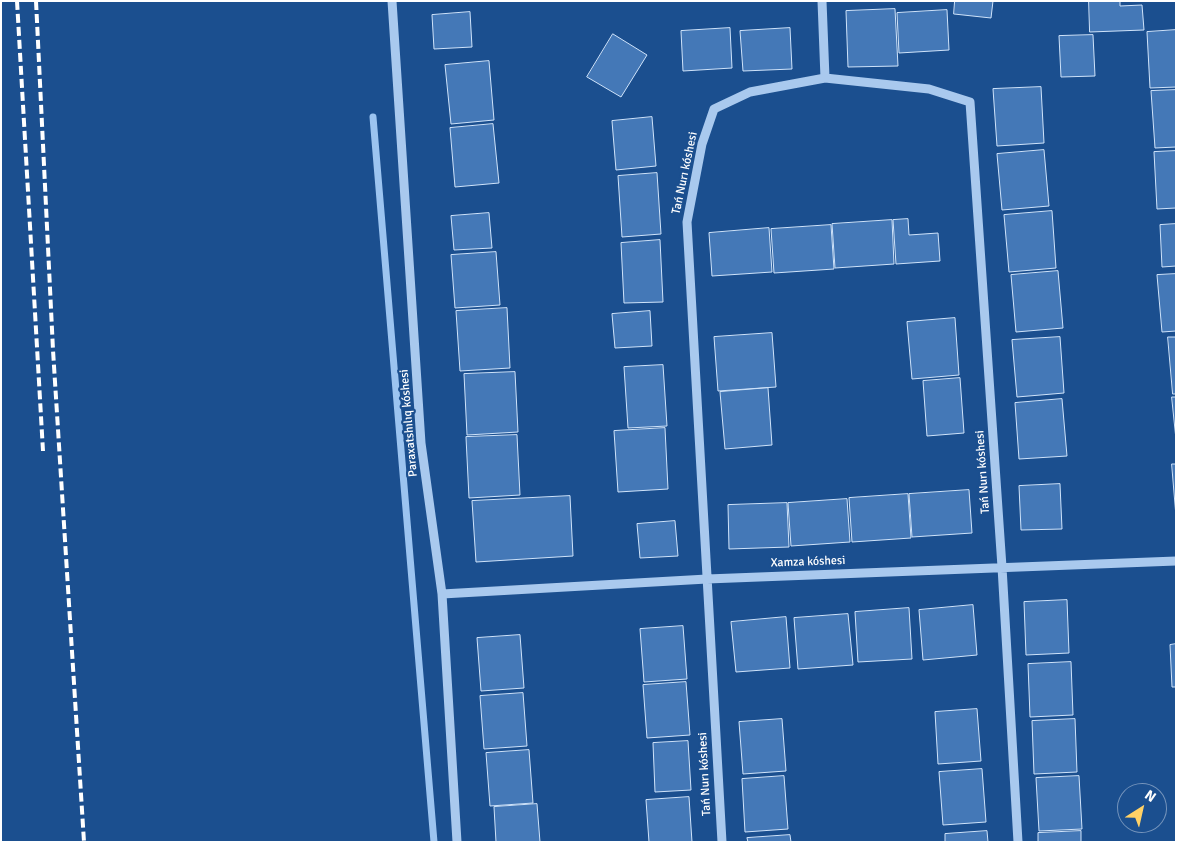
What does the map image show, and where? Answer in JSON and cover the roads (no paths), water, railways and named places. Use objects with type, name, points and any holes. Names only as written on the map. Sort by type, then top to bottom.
[{"type":"street","name":"Paraxatshılıq kóshesi","points":[[392,1],[421,443],[442,594],[457,842]]},
{"type":"street","points":[[822,1],[825,78]]},
{"type":"street","name":"Tań Nurı kóshesi","points":[[722,842],[687,222],[702,144],[714,109],[750,92],[825,78],[929,89],[970,102],[1002,567],[1018,842]]},
{"type":"street","name":"Xamza kóshesi","points":[[442,594],[708,579],[1176,561]]},
{"type":"waterway","points":[[373,117],[434,842]]},
{"type":"railway","points":[[17,1],[43,451]]},
{"type":"railway","points":[[36,1],[53,350],[84,842]]}]
